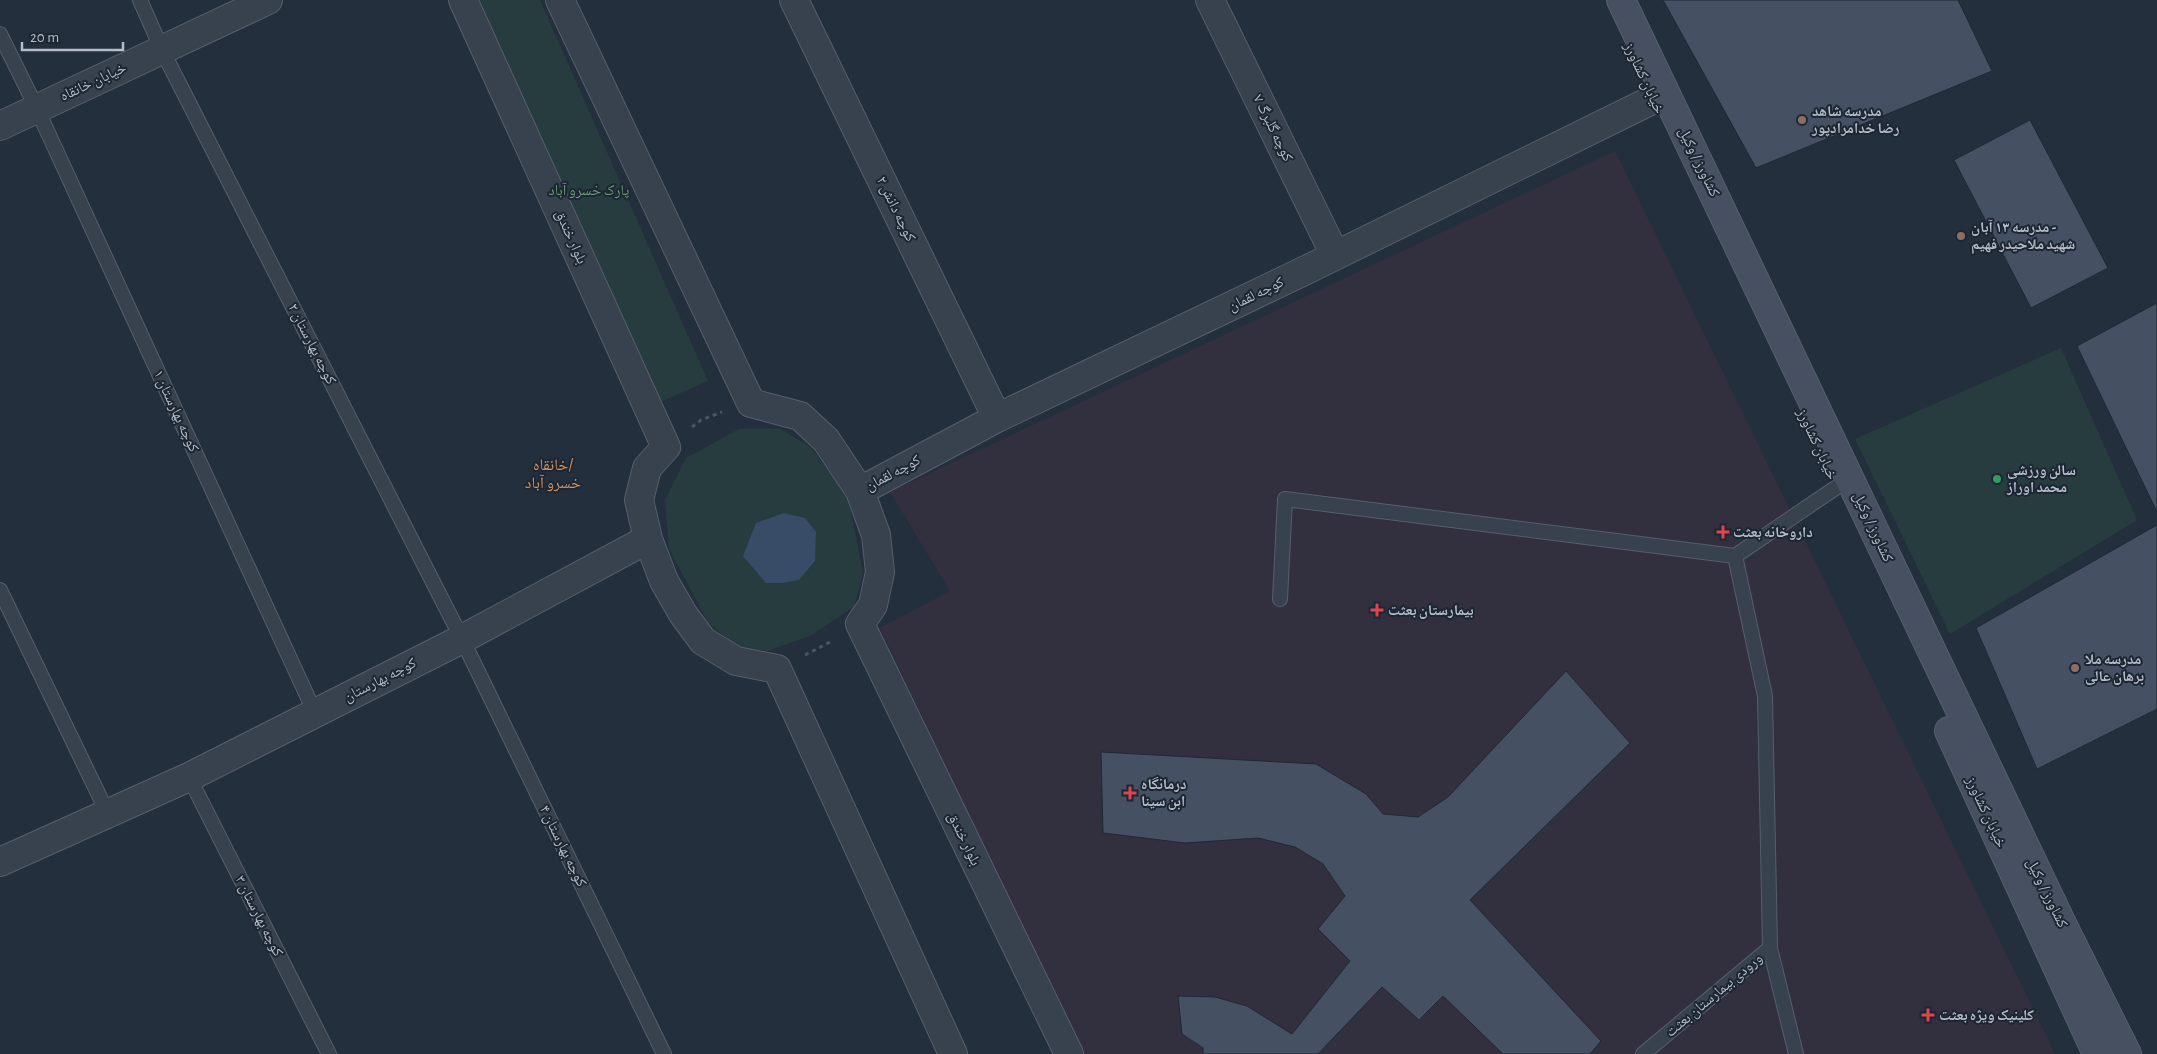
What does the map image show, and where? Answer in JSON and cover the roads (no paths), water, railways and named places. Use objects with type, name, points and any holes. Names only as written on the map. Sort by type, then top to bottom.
[{"type":"street","name":"خیابان خانقاه","points":[[0,126],[268,0]]},
{"type":"street","name":"بلوار خندق","points":[[463,0],[666,447],[647,468],[639,500],[648,539]]},
{"type":"street","points":[[560,0],[751,402],[800,416],[826,440],[860,491]]},
{"type":"street","name":"کوچه دانش ۲","points":[[794,0],[997,418]]},
{"type":"street","name":"کوچه گلبرگ ۷","points":[[1210,0],[1335,255]]},
{"type":"street","name":"خیابان کشاورز","points":[[1607,0],[1837,488],[2097,1054]]},
{"type":"street","name":"کشاورز / وکیل","points":[[1621,0],[2060,919],[2127,1054]]},
{"type":"street","name":"کوچه لقمان","points":[[860,491],[997,418],[1654,99]]},
{"type":"street","name":"بلوار خندق","points":[[860,491],[876,535],[880,572],[873,605],[860,624],[1069,1054]]},
{"type":"street","points":[[648,539],[664,581],[683,614],[703,641],[736,661],[777,669],[953,1054]]},
{"type":"street","name":"کوچه بهارستان","points":[[0,862],[189,777],[462,639],[648,539]]},
{"type":"lane","name":"کوچه بهارستان ۲","points":[[140,0],[162,50],[462,639]]},
{"type":"lane","name":"کوچه بهارستان ۱","points":[[0,34],[36,108],[315,713]]},
{"type":"lane","points":[[1280,599],[1285,499],[1735,556],[1837,488]]},
{"type":"lane","points":[[1735,556],[1766,696],[1770,948]]},
{"type":"lane","points":[[0,590],[108,814]]},
{"type":"lane","name":"کوچه بهارستان ۴","points":[[462,639],[664,1054]]},
{"type":"lane","name":"کوچه بهارستان ۳","points":[[189,777],[330,1054]]},
{"type":"lane","name":"ورودی بیمارستان بعثت","points":[[1643,1054],[1770,948],[1796,1054]]},
{"type":"water","points":[[784,513],[805,518],[816,532],[815,561],[799,580],[783,583],[766,583],[743,556],[756,523]]},
{"type":"place","name":"مدرسه شاهد رضا خدامرادپور","points":[[1802,120]]},
{"type":"place","name":"مدرسه ۱۳ آبان - شهید ملاحیدر فهیم","points":[[1961,236]]},
{"type":"place","name":"سالن ورزشی محمد اوراز","points":[[1997,479]]},
{"type":"place","name":"داروخانه بعثت","points":[[1723,532]]},
{"type":"place","name":"بیمارستان بعثت","points":[[1377,610]]},
{"type":"place","name":"مدرسه ملا برهان عالی","points":[[2075,668]]},
{"type":"place","name":"درمانگاه ابن سینا","points":[[1130,793]]},
{"type":"place","name":"کلینیک ویژه بعثت","points":[[1928,1015]]},
{"type":"district","name":"خانقاه/ خسرو آباد","points":[[553,474]]},
{"type":"park label","name":"پارک خسرو آباد","points":[[589,190]]}]
